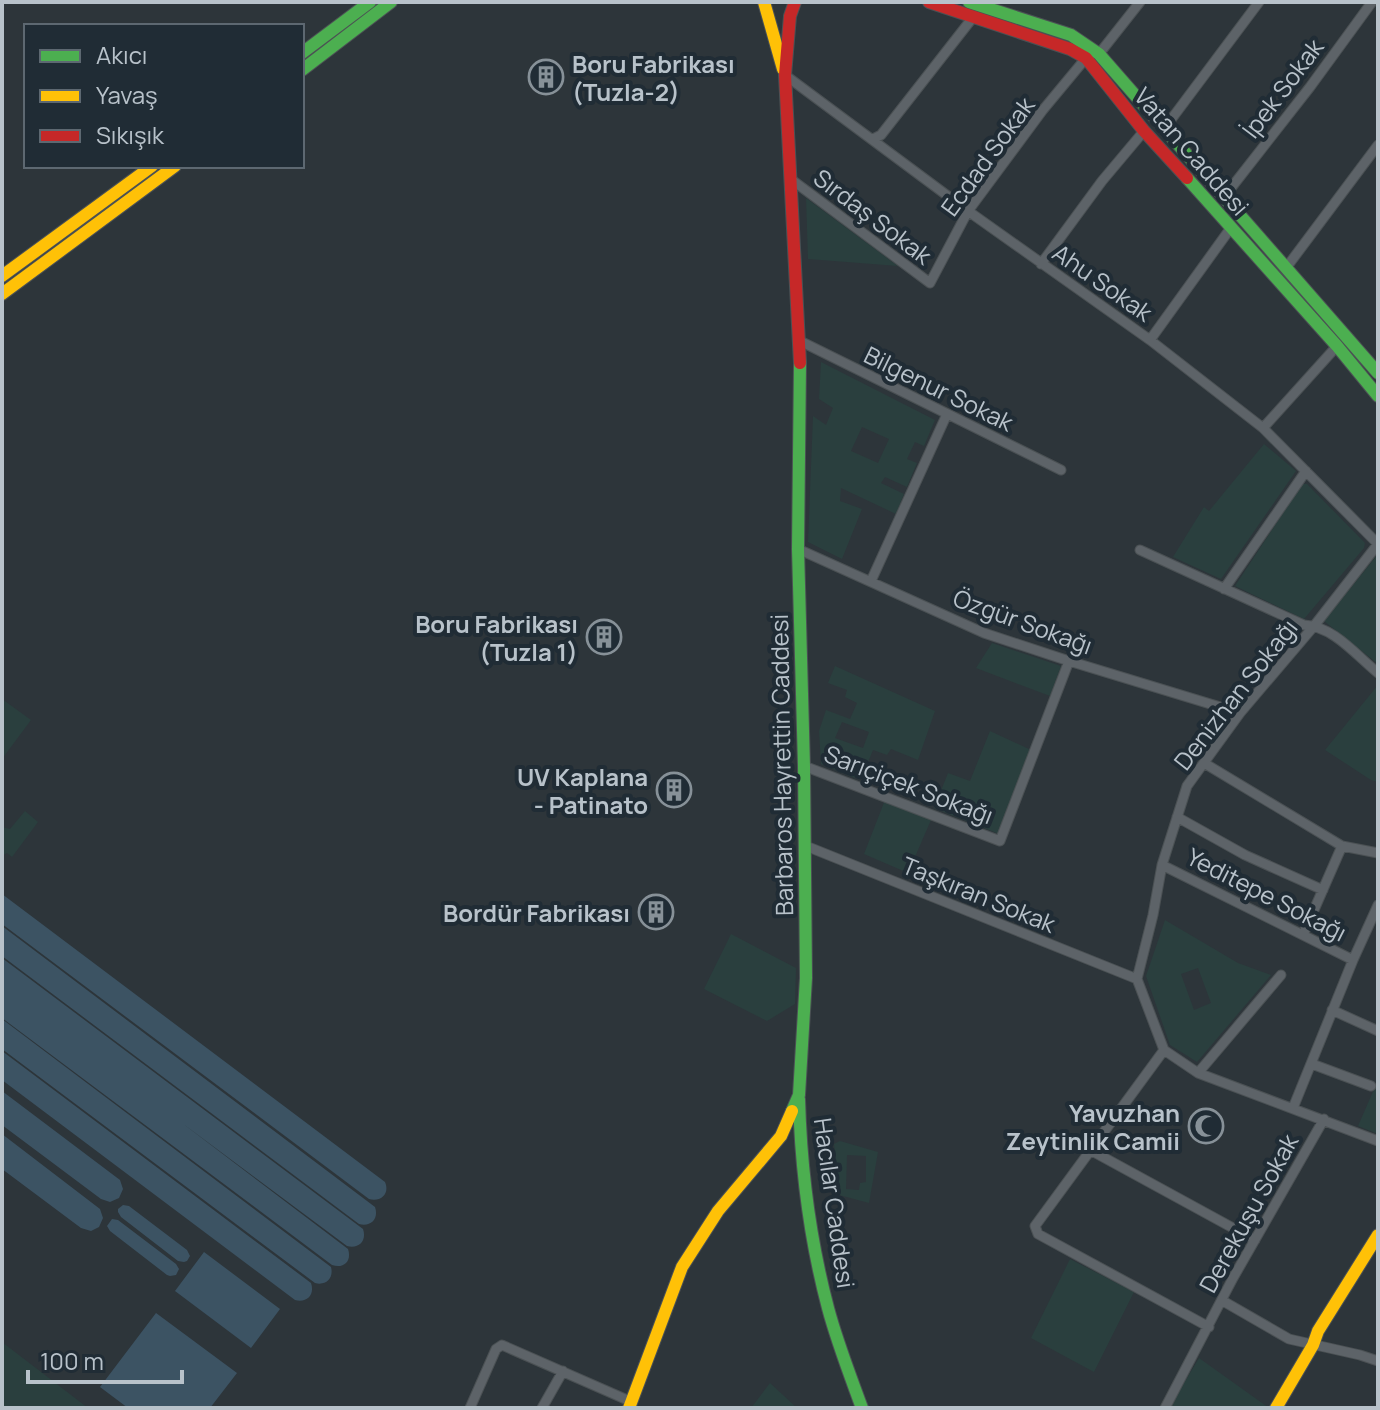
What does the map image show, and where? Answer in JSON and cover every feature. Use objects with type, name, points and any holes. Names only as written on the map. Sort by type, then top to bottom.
[{"type":"street","points":[[304,52],[370,2]]},
{"type":"street","points":[[304,68],[391,2]]},
{"type":"street","points":[[764,2],[785,75]]},
{"type":"street","points":[[785,75],[790,16],[795,2]]},
{"type":"street","name":"Vatan Caddesi","points":[[929,2],[1070,49],[1086,58],[1144,131],[1378,396]]},
{"type":"street","name":"Vatan Caddesi","points":[[969,2],[1071,35],[1099,54],[1378,373]]},
{"type":"street","points":[[1099,54],[1140,2]]},
{"type":"street","points":[[1164,129],[1259,2]]},
{"type":"street","name":"İpek Sokak","points":[[1224,197],[1372,2]]},
{"type":"street","points":[[873,139],[881,135],[974,16]]},
{"type":"street","name":"Ecdad Sokak","points":[[930,283],[968,211],[1042,111],[1086,58]]},
{"type":"street","name":"Ahu Sokak","points":[[785,75],[968,211],[1150,340],[1263,428],[1378,544]]},
{"type":"street","name":"Barbaros Hayrettin Caddesi","points":[[630,1405],[682,1267],[718,1211],[781,1136],[799,1095],[806,978],[806,846],[798,549],[800,341],[785,75]]},
{"type":"street","points":[[1041,264],[1102,181],[1144,131]]},
{"type":"street","points":[[1286,268],[1378,145]]},
{"type":"street","points":[[2,276],[149,168]]},
{"type":"street","points":[[2,294],[172,168]]},
{"type":"street","name":"Sırdaş Sokak","points":[[792,180],[930,283]]},
{"type":"street","points":[[1150,340],[1230,229]]},
{"type":"street","name":"Bilgenur Sokak","points":[[800,341],[1061,470]]},
{"type":"street","points":[[1263,428],[1337,346]]},
{"type":"street","points":[[871,581],[947,414]]},
{"type":"street","points":[[1224,589],[1306,471]]},
{"type":"street","name":"Denizhan Sokağı","points":[[1137,979],[1162,865],[1187,786],[1240,713],[1378,544]]},
{"type":"street","name":"Özgür Sokağı","points":[[798,549],[984,633],[1240,713]]},
{"type":"street","points":[[1140,550],[1304,625],[1328,631],[1378,673]]},
{"type":"street","name":"Sarıçiçek Sokağı","points":[[804,766],[1000,841],[1069,661]]},
{"type":"street","points":[[1204,763],[1342,846],[1378,853]]},
{"type":"street","points":[[1177,817],[1245,855],[1323,890]]},
{"type":"street","name":"Taşkıran Sokak","points":[[806,846],[1137,979]]},
{"type":"street","points":[[1303,935],[1342,846]]},
{"type":"street","name":"Yeditepe Sokağı","points":[[1162,865],[1353,960]]},
{"type":"street","points":[[1293,1108],[1353,960],[1376,918],[1378,905]]},
{"type":"street","points":[[1198,1073],[1281,975]]},
{"type":"street","points":[[1137,979],[1164,1050],[1198,1073],[1378,1141]]},
{"type":"street","points":[[1332,1010],[1378,1031]]},
{"type":"street","points":[[1164,1050],[1035,1226],[1038,1234],[1209,1327]]},
{"type":"street","points":[[1312,1064],[1371,1086]]},
{"type":"street","name":"Hacılar Caddesi","points":[[799,1095],[800,1142],[810,1223],[825,1299],[862,1408]]},
{"type":"street","name":"Derekuşu Sokak","points":[[1165,1408],[1324,1119]]},
{"type":"street","points":[[1092,1151],[1255,1240]]},
{"type":"street","points":[[1276,1408],[1318,1331],[1378,1235]]},
{"type":"street","points":[[1223,1301],[1289,1339],[1378,1361]]},
{"type":"street","points":[[470,1408],[496,1349],[502,1345],[630,1405]]},
{"type":"street","points":[[542,1408],[563,1371]]},
{"type":"green space","points":[[806,198],[898,266],[808,259]]},
{"type":"green space","points":[[821,362],[935,420],[924,446],[915,442],[907,459],[917,463],[907,487],[885,477],[881,483],[904,494],[896,514],[841,488],[840,501],[862,509],[842,559],[808,542],[813,416],[826,425],[833,408],[819,399]],"holes":[[[862,427],[889,439],[878,463],[851,451]]]},
{"type":"green space","points":[[1264,444],[1296,471],[1221,579],[1173,557],[1204,507],[1209,511]]},
{"type":"green space","points":[[1302,484],[1307,484],[1365,543],[1304,619],[1235,586]]},
{"type":"green space","points":[[1378,554],[1378,664],[1324,621]]},
{"type":"green space","points":[[992,643],[1061,666],[1050,696],[976,668]]},
{"type":"green space","points":[[835,666],[935,711],[918,760],[891,749],[887,755],[873,750],[864,772],[858,770],[855,778],[821,764],[819,731],[826,710],[850,719],[857,703],[845,697],[847,690],[828,683]],"holes":[[[842,722],[869,732],[863,748],[835,738]]]},
{"type":"green space","points":[[1378,685],[1378,782],[1325,750]]},
{"type":"green space","points":[[2,699],[31,720],[2,759]]},
{"type":"green space","points":[[990,731],[1031,750],[999,834],[934,808],[948,773],[970,781]]},
{"type":"green space","points":[[885,800],[931,820],[908,873],[864,854]]},
{"type":"green space","points":[[25,811],[38,822],[12,857],[7,853],[2,856],[2,827],[10,829]]},
{"type":"green space","points":[[1165,920],[1238,963],[1271,975],[1197,1062],[1170,1045],[1146,976]],"holes":[[[1198,968],[1211,1003],[1194,1010],[1181,974]]]},
{"type":"green space","points":[[731,934],[796,968],[795,1004],[767,1021],[704,989]]},
{"type":"green space","points":[[1378,1080],[1378,1134],[1358,1126]]},
{"type":"green space","points":[[840,1141],[878,1152],[869,1203],[839,1195],[834,1144]],"holes":[[[847,1155],[866,1156],[866,1182],[860,1183],[859,1190],[846,1189]]]},
{"type":"green space","points":[[1070,1259],[1134,1292],[1094,1372],[1031,1338]]},
{"type":"green space","points":[[2,1342],[88,1408],[2,1408]]},
{"type":"green space","points":[[1199,1358],[1269,1408],[1169,1408]]},
{"type":"green space","points":[[770,1383],[797,1408],[751,1408]]},
{"type":"water","points":[[2,894],[385,1182],[383,1196],[369,1199],[2,924]]},
{"type":"water","points":[[2,926],[375,1207],[373,1221],[359,1224],[2,956]]},
{"type":"water","points":[[2,958],[363,1229],[361,1243],[347,1246],[182,1123],[348,1249],[346,1263],[332,1265],[2,1018]]},
{"type":"water","points":[[2,1019],[331,1267],[328,1280],[315,1283],[2,1049]]},
{"type":"water","points":[[2,1051],[311,1283],[309,1297],[295,1300],[2,1080]]},
{"type":"water","points":[[2,1091],[120,1180],[123,1189],[119,1198],[110,1202],[101,1199],[2,1125]]},
{"type":"water","points":[[2,1134],[100,1209],[103,1218],[99,1227],[91,1231],[81,1228],[2,1169]]},
{"type":"water","points":[[123,1205],[129,1206],[187,1250],[190,1256],[187,1261],[178,1261],[121,1217],[118,1209]]},
{"type":"water","points":[[112,1219],[118,1220],[176,1264],[179,1269],[176,1275],[167,1275],[110,1231],[107,1226]]},
{"type":"water","points":[[204,1252],[280,1309],[251,1348],[175,1291]]},
{"type":"water","points":[[156,1313],[237,1373],[210,1408],[128,1408],[100,1387]]},
{"type":"traffic: fast","points":[[304,52],[370,2]]},
{"type":"traffic: fast","points":[[304,68],[391,2]]},
{"type":"traffic: fast","points":[[969,2],[1071,35],[1099,54],[1378,373]]},
{"type":"traffic: fast","points":[[1187,178],[1378,396]]},
{"type":"traffic: fast","points":[[792,1111],[799,1095],[806,978],[798,549],[800,363]]},
{"type":"traffic: fast","points":[[799,1099],[804,1178],[816,1257],[832,1321],[862,1408]]},
{"type":"traffic: slow","points":[[764,2],[783,69]]},
{"type":"traffic: slow","points":[[2,276],[149,168]]},
{"type":"traffic: slow","points":[[2,294],[172,168]]},
{"type":"traffic: slow","points":[[629,1408],[682,1267],[718,1211],[781,1136],[792,1111]]},
{"type":"traffic: slow","points":[[1276,1408],[1318,1331],[1378,1235]]},
{"type":"traffic: jam","points":[[795,2],[790,16],[785,75],[800,363]]},
{"type":"traffic: jam","points":[[929,2],[1070,49],[1086,58],[1144,131],[1187,178]]},
{"type":"place","name":"Boru Fabrikası (Tuzla-2)","points":[[546,77]]},
{"type":"place","name":"Boru Fabrikası (Tuzla 1)","points":[[604,637]]},
{"type":"place","name":"UV Kaplana - Patinato","points":[[674,790]]},
{"type":"place","name":"Bordür Fabrikası","points":[[656,912]]},
{"type":"place","name":"Yavuzhan Zeytinlik Camii","points":[[1206,1126]]}]
